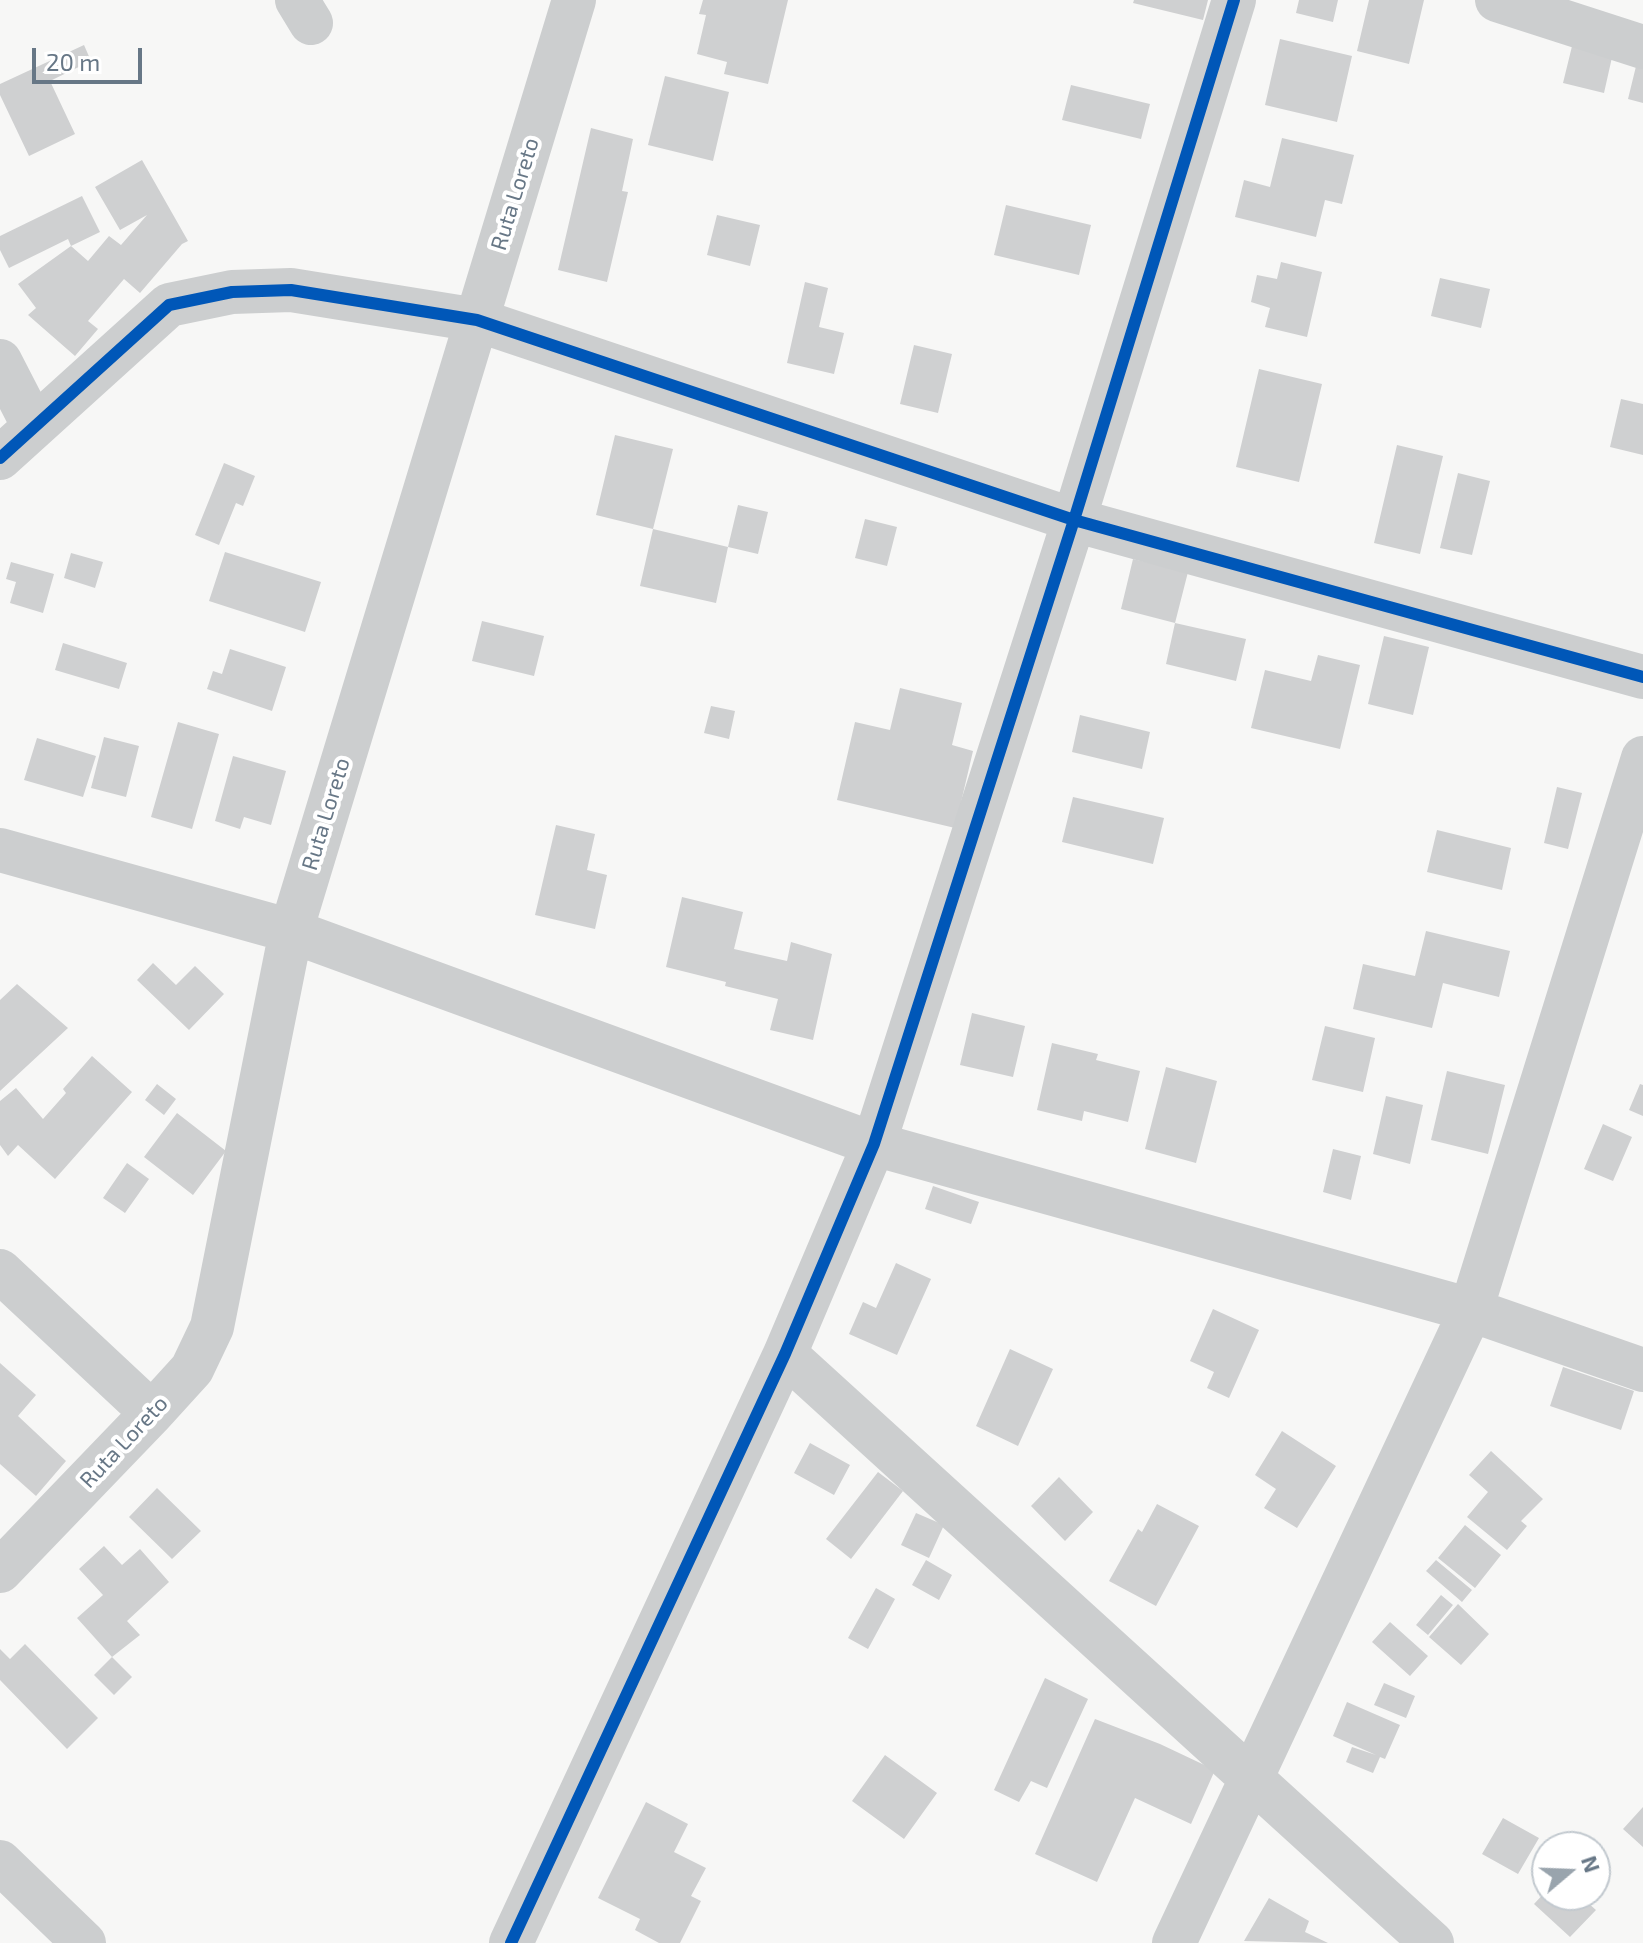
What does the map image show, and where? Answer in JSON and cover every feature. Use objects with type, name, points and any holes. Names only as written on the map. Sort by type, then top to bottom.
[{"type":"street","name":"Ruta Loreto","points":[[0,1571],[192,1369],[212,1327],[291,931],[574,0]]},
{"type":"street","points":[[520,1939],[785,1354],[874,1144],[1074,520],[1234,0]]},
{"type":"street","points":[[1497,0],[1643,47]]},
{"type":"street","points":[[0,458],[169,305],[232,292],[291,290],[477,320],[1074,520],[1643,677]]},
{"type":"street","points":[[0,361],[34,427]]},
{"type":"street","points":[[1174,1943],[1471,1310],[1643,758]]},
{"type":"street","points":[[0,850],[291,931],[874,1144],[1471,1310],[1643,1370]]},
{"type":"street","points":[[0,1271],[152,1413]]},
{"type":"street","points":[[785,1354],[1432,1943]]},
{"type":"street","points":[[0,1862],[84,1943]]},
{"type":"building","points":[[703,0],[788,0],[768,84],[724,74],[727,62],[697,54],[706,15],[699,14]]},
{"type":"building","points":[[1134,0],[1208,0],[1203,20],[1133,3]]},
{"type":"building","points":[[1299,0],[1338,0],[1333,22],[1296,13]]},
{"type":"building","points":[[1369,0],[1424,0],[1409,64],[1357,51]]},
{"type":"building","points":[[1575,34],[1615,44],[1604,93],[1563,83]]},
{"type":"building","points":[[1280,39],[1352,56],[1337,122],[1265,105]]},
{"type":"building","points":[[84,45],[91,61],[50,81],[75,134],[29,156],[0,95],[0,84]]},
{"type":"building","points":[[1639,54],[1643,55],[1643,103],[1628,99]]},
{"type":"building","points":[[665,76],[729,92],[713,161],[648,145]]},
{"type":"building","points":[[1071,85],[1150,104],[1141,139],[1062,120]]},
{"type":"building","points":[[591,128],[633,139],[622,191],[628,192],[607,282],[558,270]]},
{"type":"building","points":[[1282,138],[1354,155],[1342,204],[1325,200],[1316,237],[1235,217],[1244,180],[1270,187]]},
{"type":"building","points":[[142,160],[188,241],[140,293],[124,279],[88,321],[98,329],[75,356],[28,315],[36,308],[18,284],[71,246],[88,261],[109,236],[121,245],[147,215],[120,230],[95,187]]},
{"type":"building","points":[[82,196],[100,232],[71,246],[68,239],[9,268],[0,250],[0,236]]},
{"type":"building","points":[[1006,205],[1091,225],[1079,275],[994,255]]},
{"type":"building","points":[[717,215],[760,225],[750,266],[707,255]]},
{"type":"building","points":[[1281,262],[1322,272],[1307,337],[1265,327],[1270,308],[1251,302],[1257,275],[1277,279]]},
{"type":"building","points":[[1440,278],[1490,289],[1481,328],[1431,316]]},
{"type":"building","points":[[805,282],[828,288],[819,327],[844,333],[834,374],[787,363]]},
{"type":"building","points":[[914,345],[952,354],[938,413],[900,404]]},
{"type":"building","points":[[1259,369],[1322,384],[1299,482],[1236,467]]},
{"type":"building","points":[[1621,399],[1643,404],[1643,455],[1610,447]]},
{"type":"building","points":[[615,435],[673,449],[653,529],[596,515]]},
{"type":"building","points":[[1397,445],[1443,456],[1420,554],[1374,543]]},
{"type":"building","points":[[224,463],[255,476],[243,506],[236,503],[219,545],[195,535]]},
{"type":"building","points":[[1458,473],[1490,481],[1472,555],[1440,548]]},
{"type":"building","points":[[738,505],[768,512],[758,554],[728,547]]},
{"type":"building","points":[[865,519],[897,527],[887,566],[855,558]]},
{"type":"building","points":[[653,529],[728,547],[716,603],[640,586]]},
{"type":"building","points":[[225,552],[321,582],[305,632],[209,601]]},
{"type":"building","points":[[71,553],[103,562],[95,588],[64,578]]},
{"type":"building","points":[[1133,559],[1188,572],[1175,623],[1121,609]]},
{"type":"building","points":[[11,562],[54,574],[43,613],[10,603],[16,582],[6,579]]},
{"type":"building","points":[[482,621],[544,636],[534,676],[472,661]]},
{"type":"building","points":[[1175,623],[1246,639],[1236,681],[1166,664]]},
{"type":"building","points":[[1384,636],[1429,647],[1413,715],[1368,704]]},
{"type":"building","points":[[63,643],[127,663],[119,689],[55,670]]},
{"type":"building","points":[[230,649],[286,667],[272,711],[207,689],[213,671],[222,674]]},
{"type":"building","points":[[1318,655],[1360,665],[1340,749],[1251,728],[1265,670],[1311,681]]},
{"type":"building","points":[[900,688],[962,703],[952,745],[973,751],[955,828],[837,800],[855,722],[890,730]]},
{"type":"building","points":[[711,706],[735,711],[729,739],[704,733]]},
{"type":"building","points":[[1080,715],[1150,732],[1142,769],[1072,752]]},
{"type":"building","points":[[178,722],[219,734],[192,829],[151,817]]},
{"type":"building","points":[[104,737],[139,746],[126,797],[91,788]]},
{"type":"building","points":[[37,738],[96,756],[83,797],[24,780]]},
{"type":"building","points":[[233,756],[286,771],[271,825],[244,817],[240,829],[215,821]]},
{"type":"building","points":[[1557,787],[1582,793],[1568,849],[1544,843]]},
{"type":"building","points":[[1073,797],[1164,818],[1153,864],[1062,842]]},
{"type":"building","points":[[556,825],[595,834],[587,870],[607,875],[595,929],[535,915]]},
{"type":"building","points":[[1437,830],[1511,848],[1502,890],[1427,872]]},
{"type":"building","points":[[682,897],[743,912],[734,949],[787,961],[791,942],[832,954],[813,1040],[770,1030],[778,999],[666,967]]},
{"type":"building","points":[[1426,931],[1510,951],[1499,997],[1443,983],[1432,1028],[1353,1009],[1363,964],[1415,976]]},
{"type":"building","points":[[153,963],[176,985],[195,966],[224,994],[189,1030],[137,980]]},
{"type":"building","points":[[17,984],[68,1028],[0,1091],[0,1000]]},
{"type":"building","points":[[972,1013],[1025,1026],[1013,1077],[960,1065]]},
{"type":"building","points":[[1325,1026],[1375,1038],[1363,1092],[1312,1080]]},
{"type":"building","points":[[1052,1043],[1098,1054],[1096,1060],[1140,1071],[1128,1122],[1084,1111],[1082,1121],[1037,1110]]},
{"type":"building","points":[[92,1056],[132,1092],[55,1179],[18,1145],[8,1156],[0,1145],[0,1101],[16,1088],[43,1119],[66,1093],[63,1089]]},
{"type":"building","points":[[1166,1067],[1217,1081],[1196,1163],[1145,1149]]},
{"type":"building","points":[[1447,1071],[1505,1085],[1488,1154],[1431,1140]]},
{"type":"building","points":[[157,1084],[176,1099],[164,1115],[145,1100]]},
{"type":"building","points":[[1640,1084],[1643,1085],[1643,1116],[1629,1110]]},
{"type":"building","points":[[1386,1096],[1423,1105],[1410,1164],[1373,1154]]},
{"type":"building","points":[[177,1113],[226,1151],[193,1195],[144,1157]]},
{"type":"building","points":[[1603,1124],[1632,1137],[1613,1181],[1584,1169]]},
{"type":"building","points":[[1333,1149],[1361,1156],[1351,1200],[1323,1192]]},
{"type":"building","points":[[127,1163],[149,1179],[125,1213],[103,1198]]},
{"type":"building","points":[[933,1186],[979,1202],[971,1224],[925,1209]]},
{"type":"building","points":[[896,1263],[931,1279],[897,1355],[849,1334],[863,1302],[876,1308]]},
{"type":"building","points":[[1213,1309],[1259,1330],[1229,1398],[1207,1388],[1214,1372],[1190,1361]]},
{"type":"building","points":[[1010,1349],[1053,1369],[1018,1446],[976,1426]]},
{"type":"building","points":[[0,1363],[36,1395],[18,1416],[66,1461],[36,1496],[0,1464]]},
{"type":"building","points":[[1563,1367],[1634,1391],[1621,1430],[1550,1406]]},
{"type":"building","points":[[1282,1431],[1336,1466],[1297,1528],[1264,1508],[1276,1489],[1255,1475]]},
{"type":"building","points":[[810,1443],[850,1465],[834,1495],[794,1473]]},
{"type":"building","points":[[1491,1451],[1543,1499],[1521,1521],[1527,1526],[1507,1550],[1467,1517],[1488,1492],[1469,1475]]},
{"type":"building","points":[[878,1472],[903,1491],[851,1559],[826,1539]]},
{"type":"building","points":[[1059,1477],[1093,1512],[1065,1541],[1031,1506]]},
{"type":"building","points":[[157,1488],[201,1531],[172,1559],[129,1517]]},
{"type":"building","points":[[1157,1504],[1199,1526],[1156,1606],[1109,1581],[1138,1529],[1142,1532]]},
{"type":"building","points":[[916,1513],[944,1525],[929,1558],[901,1545]]},
{"type":"building","points":[[1465,1525],[1501,1555],[1475,1588],[1438,1558]]},
{"type":"building","points":[[104,1546],[122,1565],[140,1549],[169,1582],[127,1621],[140,1635],[112,1657],[77,1618],[103,1595],[79,1569]]},
{"type":"building","points":[[926,1560],[952,1575],[939,1600],[912,1585]]},
{"type":"building","points":[[1436,1560],[1472,1590],[1462,1602],[1426,1571]]},
{"type":"building","points":[[876,1588],[895,1599],[868,1649],[848,1638]]},
{"type":"building","points":[[1441,1595],[1453,1605],[1428,1635],[1416,1625]]},
{"type":"building","points":[[1458,1604],[1489,1634],[1461,1665],[1429,1637]]},
{"type":"building","points":[[1390,1622],[1428,1656],[1410,1676],[1372,1642]]},
{"type":"building","points":[[25,1644],[98,1718],[67,1749],[0,1680],[0,1649],[10,1659]]},
{"type":"building","points":[[112,1657],[132,1677],[114,1695],[94,1675]]},
{"type":"building","points":[[1045,1678],[1088,1699],[1047,1788],[1031,1781],[1019,1802],[994,1790]]},
{"type":"building","points":[[1384,1683],[1415,1696],[1406,1718],[1374,1705]]},
{"type":"building","points":[[1347,1702],[1400,1725],[1385,1759],[1380,1757],[1373,1773],[1346,1762],[1352,1747],[1376,1755],[1333,1736]]},
{"type":"building","points":[[1095,1719],[1160,1744],[1215,1770],[1191,1824],[1135,1798],[1097,1882],[1035,1854]]},
{"type":"building","points":[[885,1755],[937,1793],[904,1839],[852,1801]]},
{"type":"building","points":[[646,1802],[688,1824],[674,1852],[706,1868],[691,1896],[701,1901],[680,1943],[659,1943],[635,1930],[640,1919],[598,1898]]},
{"type":"building","points":[[1643,1807],[1643,1847],[1623,1829]]},
{"type":"building","points":[[1503,1818],[1531,1834],[1531,1852],[1518,1874],[1482,1854]]},
{"type":"building","points":[[1269,1898],[1309,1921],[1305,1932],[1328,1943],[1244,1941]]},
{"type":"building","points":[[1542,1911],[1595,1911],[1570,1937]]},
{"type":"cycle path","points":[[511,1943],[785,1354],[874,1144],[1074,520],[1234,0]]},
{"type":"cycle path","points":[[0,458],[169,305],[232,292],[291,290],[477,320],[1074,520],[1643,677]]}]
